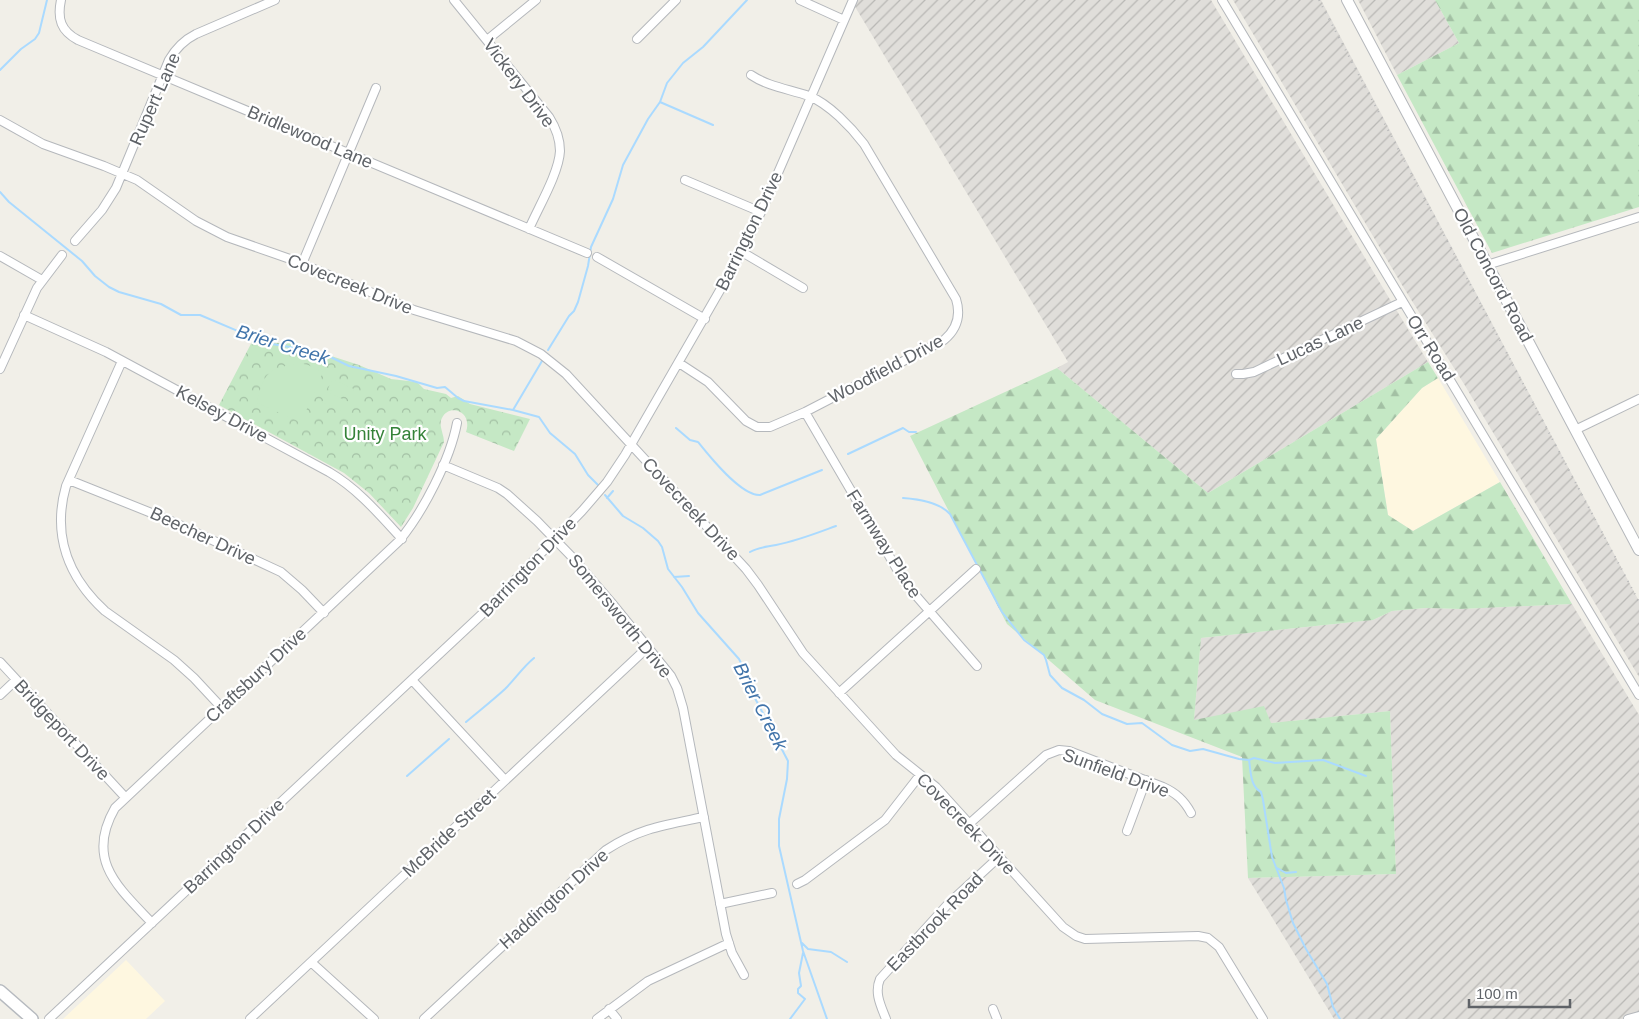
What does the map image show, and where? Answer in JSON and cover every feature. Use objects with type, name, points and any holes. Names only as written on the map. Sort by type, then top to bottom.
[{"type":"main road","points":[[0,992],[32,1019]]},
{"type":"street","name":"Bridlewood Lane","points":[[61,0],[60,18],[65,31],[71,37],[587,253]]},
{"type":"street","name":"Rupert Lane","points":[[75,241],[109,201],[173,53],[189,37],[275,0]]},
{"type":"street","name":"Vickery Drive","points":[[454,0],[549,118],[558,135],[560,151],[556,166],[530,229]]},
{"type":"street","points":[[487,40],[536,0]]},
{"type":"street","points":[[637,39],[674,0]]},
{"type":"street","points":[[800,0],[844,20]]},
{"type":"street","name":"Barrington Drive","points":[[49,1019],[481,615],[601,490],[631,444],[742,252],[853,0]]},
{"type":"street","name":"Orr Road","points":[[1222,0],[1639,696]]},
{"type":"street","name":"Old Concord Road","points":[[1348,0],[1639,550]]},
{"type":"street","name":"Woodfield Drive","points":[[679,362],[708,382],[746,421],[761,428],[770,427],[805,412],[944,340],[951,334],[955,326],[958,308],[956,299],[864,144],[845,122],[811,97],[767,84],[751,75]]},
{"type":"street","points":[[302,264],[376,88]]},
{"type":"street","name":"Covecreek Drive","points":[[0,120],[43,144],[122,173],[146,186],[172,206],[206,227],[246,245],[302,264],[414,310],[516,341],[555,364],[746,569],[803,653],[839,693],[896,756],[936,788],[1063,927],[1076,936],[1094,939],[1198,936],[1208,938],[1219,947],[1263,1019]]},
{"type":"street","points":[[685,180],[761,212]]},
{"type":"street","points":[[1487,265],[1639,217]]},
{"type":"street","points":[[742,252],[803,288]]},
{"type":"street","points":[[0,369],[24,314],[42,280],[62,255]]},
{"type":"street","points":[[0,256],[42,280]]},
{"type":"street","points":[[597,257],[704,319]]},
{"type":"street","name":"Lucas Lane","points":[[1236,374],[1254,372],[1402,302]]},
{"type":"street","name":"Kelsey Drive","points":[[24,314],[122,361],[341,479],[364,498],[402,539]]},
{"type":"street","points":[[122,361],[69,480],[62,506],[61,529],[68,561],[83,587],[105,611],[174,660],[221,707]]},
{"type":"street","points":[[1575,430],[1639,399]]},
{"type":"street","name":"Farmway Place","points":[[805,412],[894,566],[929,611],[977,666]]},
{"type":"street","name":"Craftsbury Drive","points":[[152,923],[116,884],[106,864],[103,846],[105,827],[115,808],[402,539],[420,511],[443,465],[454,438],[457,423]]},
{"type":"street","name":"Somersworth Drive","points":[[443,465],[508,494],[555,540],[605,595],[670,676],[682,702],[729,944],[744,975]]},
{"type":"street","name":"Beecher Drive","points":[[69,480],[169,520],[281,572],[324,613]]},
{"type":"street","points":[[839,693],[976,568]]},
{"type":"street","name":"McBride Street","points":[[250,1019],[648,647]]},
{"type":"street","name":"Bridgeport Drive","points":[[0,662],[125,797]]},
{"type":"street","points":[[0,696],[16,680]]},
{"type":"street","points":[[412,680],[506,780]]},
{"type":"street","name":"Sunfield Drive","points":[[969,824],[1046,755],[1059,750],[1069,751],[1163,787],[1183,800],[1191,813]]},
{"type":"street","points":[[796,884],[885,820],[920,774]]},
{"type":"street","points":[[1127,831],[1146,780]]},
{"type":"street","name":"Haddington Drive","points":[[424,1019],[606,850],[621,840],[645,830],[704,817]]},
{"type":"street","name":"Eastbrook Road","points":[[886,1019],[877,994],[880,979],[948,904],[999,857]]},
{"type":"street","points":[[720,904],[772,893]]},
{"type":"street","points":[[597,1019],[639,987],[656,977],[729,944]]},
{"type":"street","points":[[311,962],[374,1019]]},
{"type":"street","points":[[609,1009],[617,1019]]},
{"type":"street","points":[[993,1009],[997,1019]]},
{"type":"street","points":[[1628,1019],[1639,1016]]},
{"type":"shaded area","points":[[851,0],[1211,0],[1428,362],[1208,493],[1057,368],[1068,362]]},
{"type":"shaded area","points":[[1233,0],[1321,0],[1639,601],[1639,677],[1464,384],[1402,285]]},
{"type":"shaded area","points":[[1358,0],[1435,0],[1459,43],[1397,75]]},
{"type":"shaded area","points":[[1438,378],[1500,482],[1413,531],[1388,515],[1376,439],[1422,388]]},
{"type":"shaded area","points":[[1572,604],[1639,715],[1639,1019],[1334,1019],[1248,878],[1396,874],[1390,711],[1271,723],[1194,720],[1201,638],[1373,620],[1392,611],[1426,608],[1461,609]]},
{"type":"shaded area","points":[[126,960],[165,1001],[146,1019],[63,1019]]},
{"type":"green space","points":[[1435,0],[1639,0],[1639,207],[1492,253],[1397,75],[1459,43]]},
{"type":"green space","name":"Unity Park","points":[[254,338],[264,343],[290,343],[297,347],[359,365],[391,379],[417,382],[424,389],[446,394],[451,398],[458,396],[470,404],[530,419],[514,451],[466,432],[466,419],[463,414],[455,410],[445,413],[441,421],[444,442],[413,508],[401,527],[369,493],[344,473],[219,405]]},
{"type":"green space","points":[[1428,362],[1438,378],[1422,388],[1376,439],[1388,515],[1413,531],[1500,482],[1572,604],[1461,609],[1426,608],[1392,611],[1373,620],[1201,638],[1194,720],[1264,706],[1271,723],[1390,711],[1396,874],[1248,878],[1242,757],[1095,700],[1007,624],[910,436],[1057,368],[1208,493]]},
{"type":"green space","points":[[299,363],[323,372],[303,418],[298,421],[257,403],[262,385],[269,374],[281,367]]},
{"type":"green space","points":[[332,379],[354,389],[350,399],[328,389]]},
{"type":"green space","points":[[327,392],[349,402],[344,412],[322,402]]},
{"type":"waterway","points":[[0,70],[21,49],[35,39],[39,33],[47,0]]},
{"type":"waterway","points":[[548,350],[574,311],[588,266],[591,247],[613,199],[623,165],[648,119],[660,102],[667,83],[683,63],[703,47],[747,0]]},
{"type":"waterway","points":[[660,102],[713,125]]},
{"type":"waterway","name":"Brier Creek","points":[[0,192],[9,202],[82,261],[95,276],[119,292],[161,304],[181,315],[200,315],[266,343],[320,352],[349,366],[396,376],[437,388],[445,387],[464,401],[539,417],[550,433],[575,454],[588,475],[598,485]]},
{"type":"waterway","points":[[513,410],[542,361]]},
{"type":"waterway","points":[[676,428],[690,440],[698,442],[735,483],[752,494],[760,495],[822,470]]},
{"type":"waterway","points":[[848,454],[903,428],[909,432],[916,432]]},
{"type":"waterway","points":[[607,498],[613,491]]},
{"type":"waterway","name":"Brier Creek","points":[[605,495],[623,516],[643,528],[658,541],[662,547],[668,569],[698,613],[739,659],[744,669],[746,681],[788,761],[787,779],[779,819],[779,846],[803,951],[827,1019]]},
{"type":"waterway","points":[[903,498],[922,500],[934,504],[950,514],[1002,612],[1024,640],[1044,655],[1050,675],[1062,688],[1084,700],[1102,714],[1127,724],[1142,723],[1172,745],[1190,751],[1203,749],[1239,759],[1249,760],[1254,758],[1275,763],[1323,760],[1366,776]]},
{"type":"waterway","points":[[750,552],[799,539],[836,526]]},
{"type":"waterway","points":[[674,577],[689,576]]},
{"type":"waterway","points":[[466,722],[505,689],[534,658]]},
{"type":"waterway","points":[[407,776],[449,739]]},
{"type":"waterway","points":[[1249,760],[1253,782],[1261,792],[1272,857],[1284,888],[1293,923],[1327,984],[1333,1007],[1340,1019]]},
{"type":"waterway","points":[[1277,868],[1286,873],[1296,872]]},
{"type":"waterway","points":[[802,943],[808,949],[831,952],[847,962]]},
{"type":"waterway","points":[[790,1019],[805,999],[798,993],[798,989],[801,986],[799,973],[803,953]]},
{"type":"railway","points":[[1319,0],[1639,602]]}]
